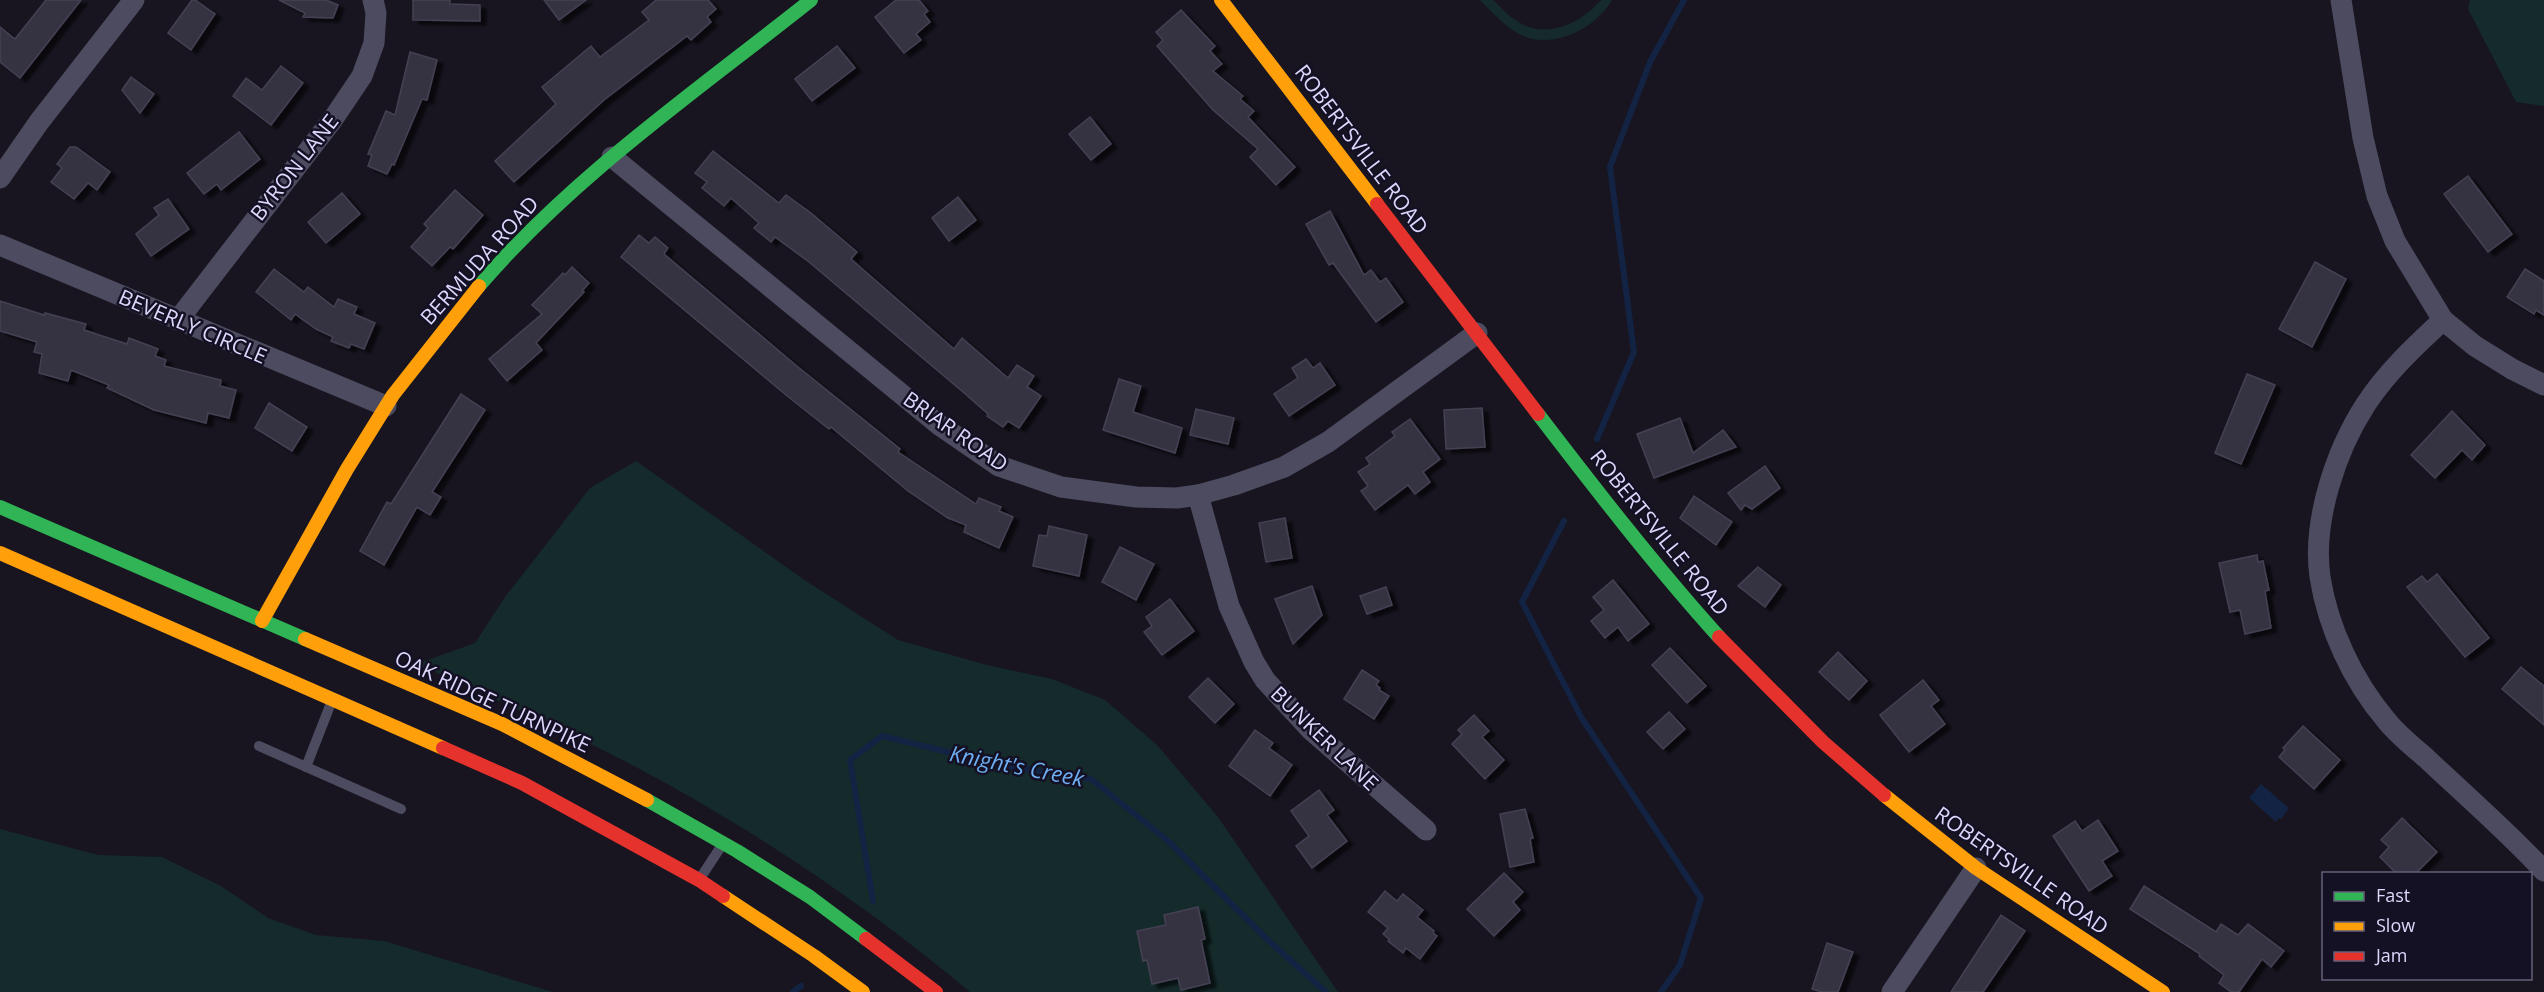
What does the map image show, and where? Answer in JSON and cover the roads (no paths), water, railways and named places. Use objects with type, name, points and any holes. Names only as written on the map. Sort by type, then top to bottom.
[{"type":"main road","name":"BERMUDA ROAD","points":[[259,626],[347,469],[386,406],[448,323],[507,254],[571,191],[811,0]]},
{"type":"main road","name":"ROBERTSVILLE ROAD","points":[[1221,0],[1674,587],[1739,660],[1856,772],[1976,868],[2163,992]]},
{"type":"main road","name":"OAK RIDGE TURNPIKE","points":[[0,507],[259,626],[502,724],[615,781],[723,843],[810,897],[936,992]]},
{"type":"main road","points":[[0,553],[243,654],[332,700],[522,783],[699,880],[814,956],[863,992]]},
{"type":"street","points":[[0,178],[45,114],[134,0]]},
{"type":"street","name":"BYRON LANE","points":[[177,320],[333,119],[362,76],[374,43],[376,13],[373,0]]},
{"type":"street","points":[[2341,0],[2363,138],[2377,196],[2395,241],[2443,320],[2475,346],[2544,386]]},
{"type":"street","name":"BRIAR ROAD","points":[[612,157],[938,424],[999,466],[1061,487],[1136,496],[1178,498],[1198,495],[1284,468],[1328,442],[1477,333]]},
{"type":"street","name":"BEVERLY CIRCLE","points":[[0,245],[386,406]]},
{"type":"street","points":[[2443,320],[2403,357],[2367,402],[2341,451],[2329,489],[2321,527],[2320,576],[2334,628],[2357,680],[2386,721],[2544,871]]},
{"type":"street","name":"BUNKER LANE","points":[[1198,495],[1229,606],[1254,662],[1265,680],[1310,729],[1426,830]]},
{"type":"street","points":[[1892,992],[1976,868]]},
{"type":"lane","points":[[306,767],[332,700]]},
{"type":"lane","points":[[259,746],[401,809]]},
{"type":"lane","points":[[699,880],[723,843]]},
{"type":"water","points":[[2261,784],[2289,808],[2276,822],[2249,798]]},
{"type":"waterway","points":[[1597,439],[1634,352],[1610,167],[1650,62],[1684,0]]},
{"type":"waterway","points":[[1564,521],[1522,602],[1581,717],[1701,898],[1680,965],[1661,992]]},
{"type":"waterway","name":"Knight's Creek","points":[[873,901],[850,760],[882,736],[1006,766],[1091,779],[1167,840],[1270,942],[1326,992]]},
{"type":"waterway","name":"Knight's Creek","points":[[793,992],[801,986]]}]
